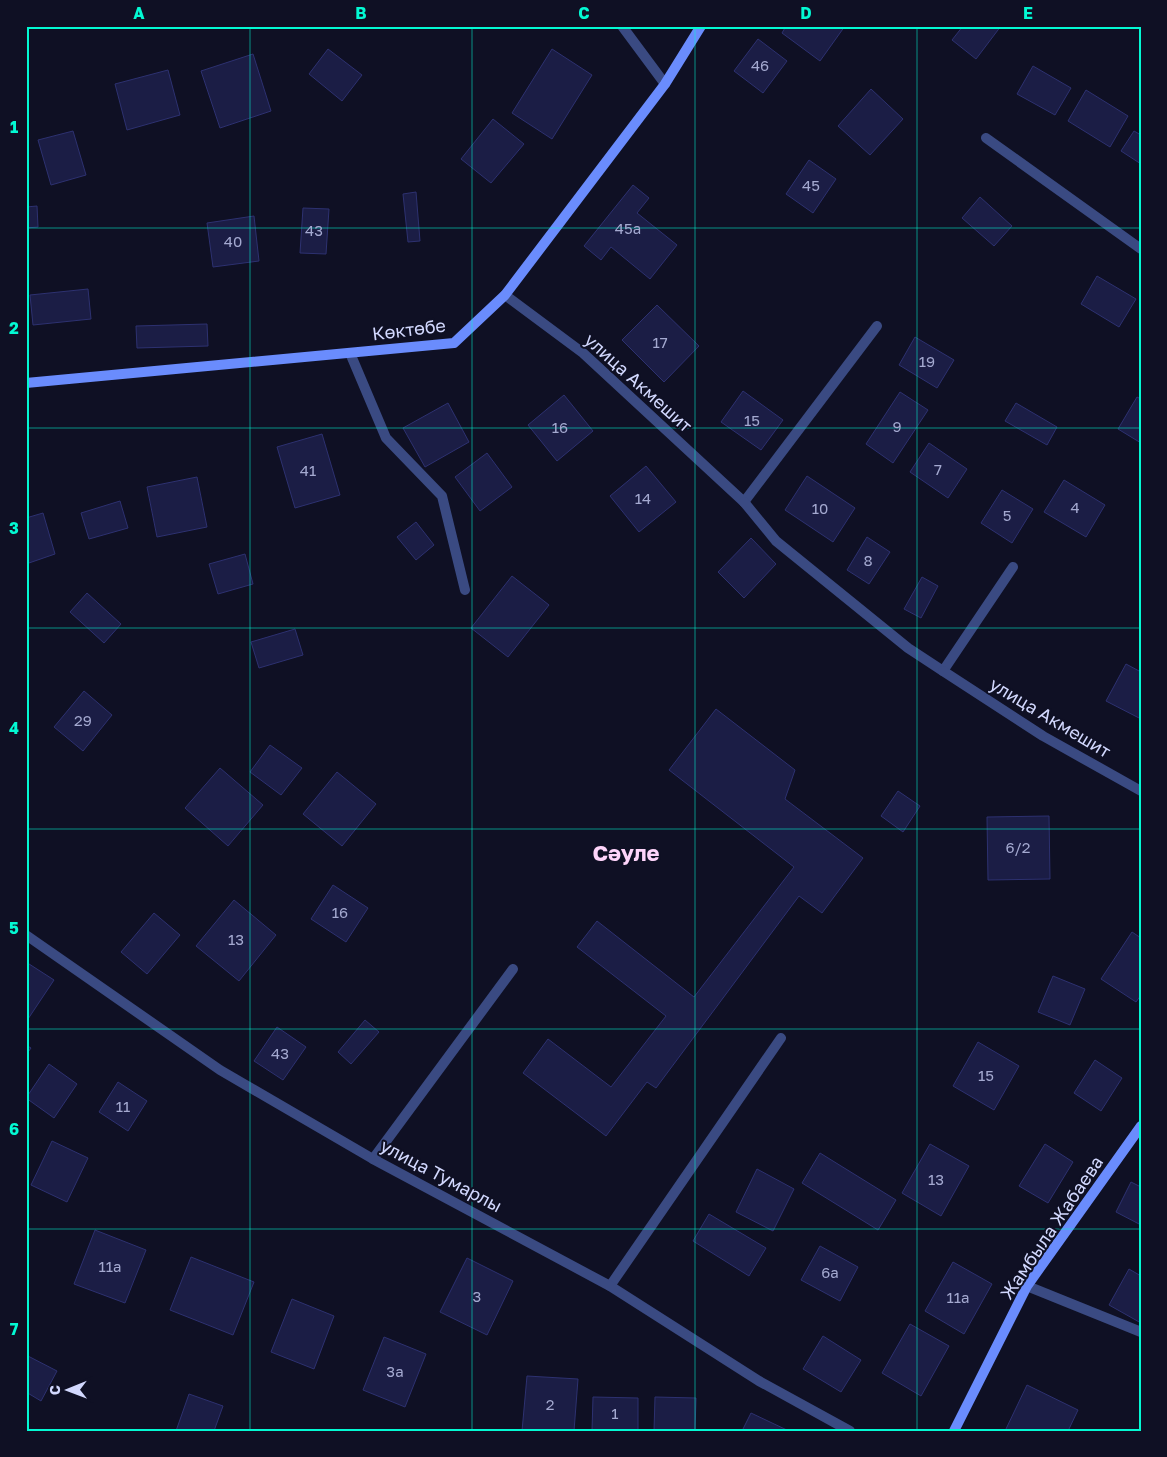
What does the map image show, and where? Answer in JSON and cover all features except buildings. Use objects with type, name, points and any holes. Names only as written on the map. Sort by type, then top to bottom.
[{"type":"street","points":[[622,26],[665,84]]},
{"type":"street","name":"Көктөбе","points":[[26,383],[454,343],[505,295],[665,84],[701,26]]},
{"type":"street","points":[[986,138],[1141,249]]},
{"type":"street","name":"улица Акмешит","points":[[505,295],[583,353],[744,502],[776,541],[908,648],[1043,736],[1141,791]]},
{"type":"street","points":[[744,502],[877,326]]},
{"type":"street","points":[[350,353],[386,438],[442,496],[465,590]]},
{"type":"street","points":[[943,671],[1013,567]]},
{"type":"street","name":"улица Тумарлы","points":[[26,935],[220,1070],[373,1159],[610,1286],[759,1381],[850,1431]]},
{"type":"street","points":[[373,1159],[513,969]]},
{"type":"street","points":[[610,1286],[781,1038]]},
{"type":"street","name":"Жамбыла Жабаева","points":[[954,1431],[1027,1286],[1141,1126]]},
{"type":"street","points":[[1027,1286],[1141,1332]]},
{"type":"district","name":"Сәуле","points":[[626,853]]}]
